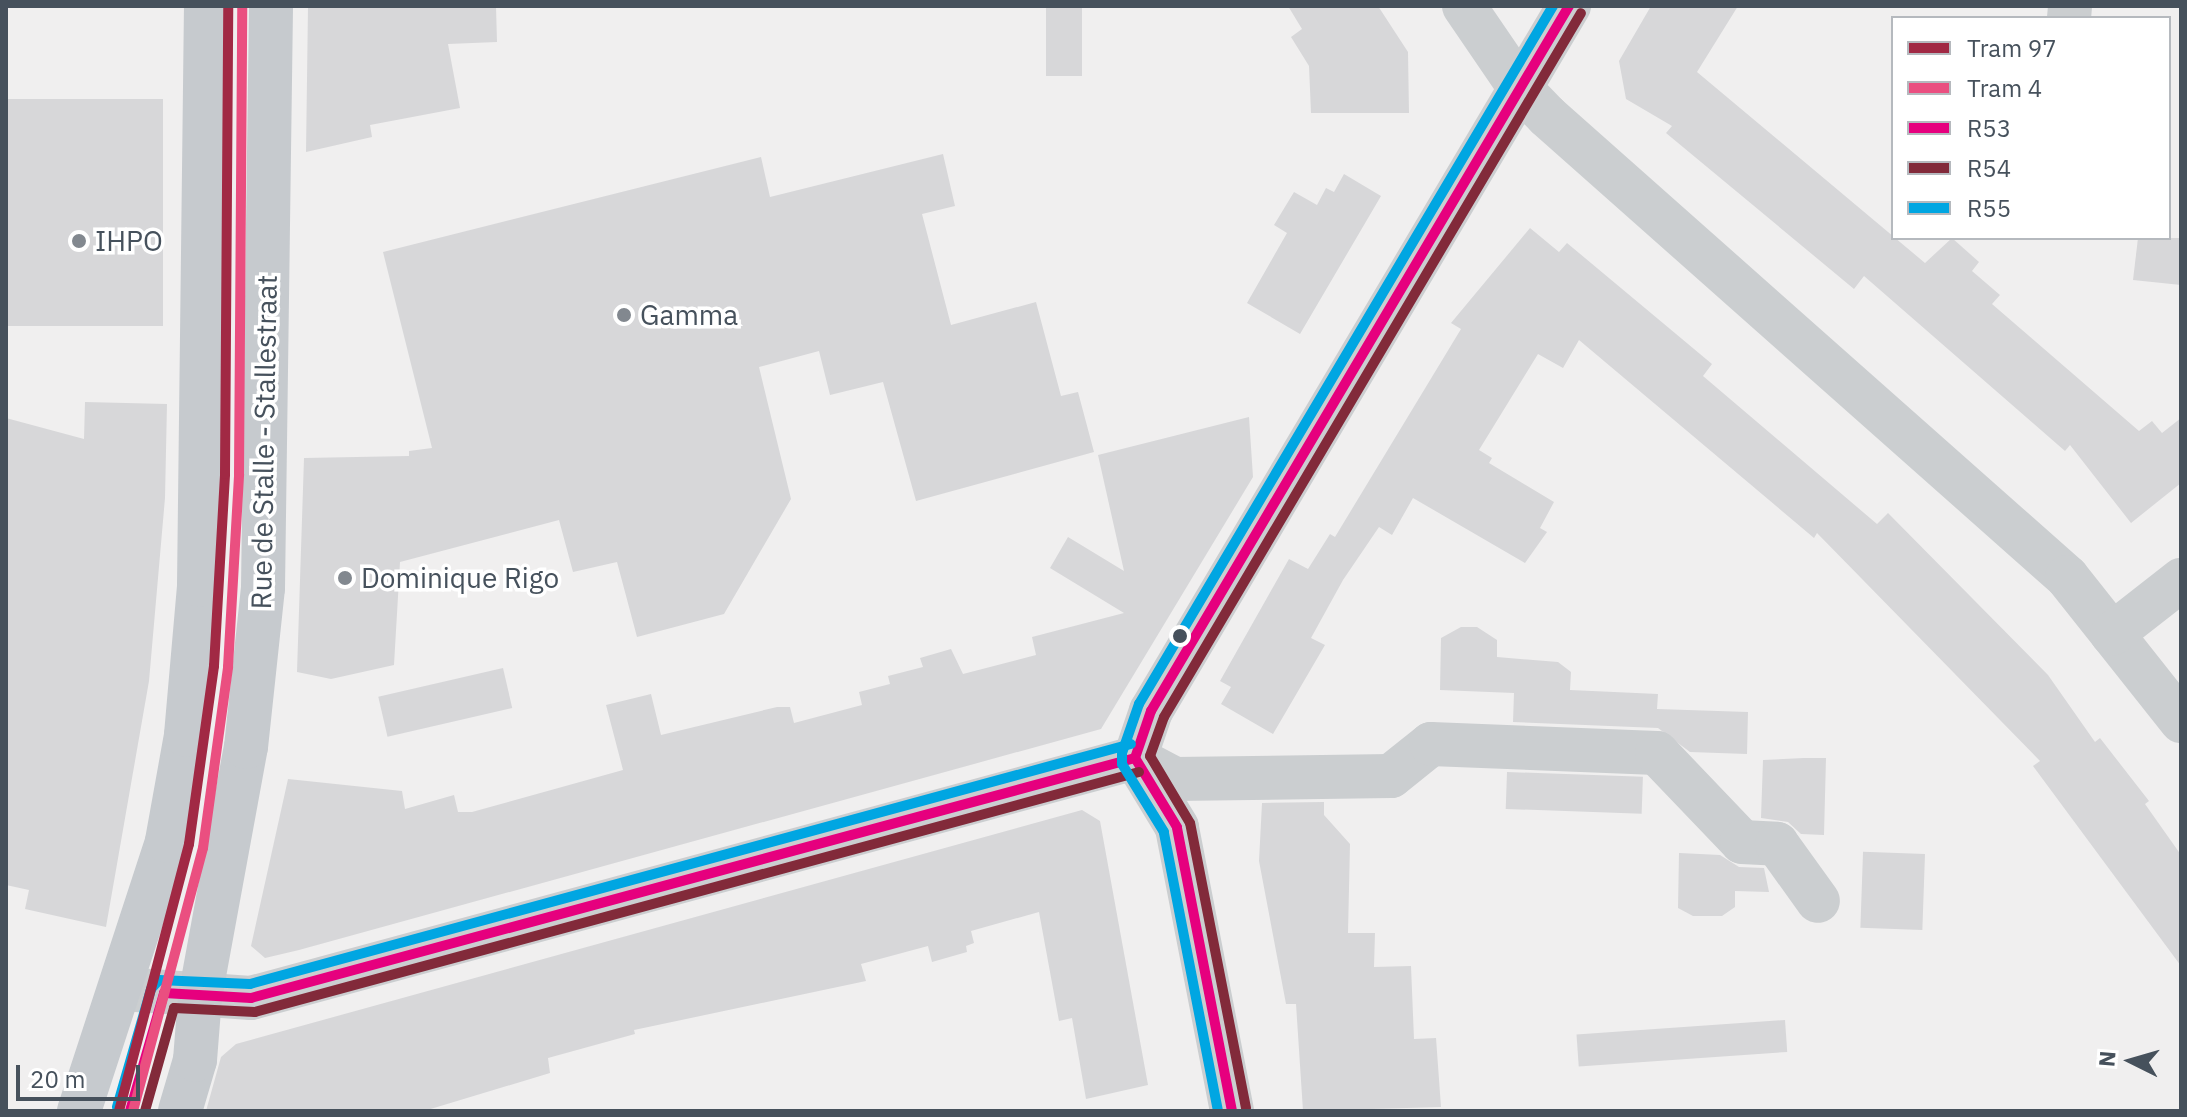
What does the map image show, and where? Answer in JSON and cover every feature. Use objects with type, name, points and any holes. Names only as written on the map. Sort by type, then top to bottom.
[{"type":"main road","points":[[79,1111],[122,989],[167,841],[186,735],[199,585],[206,6]]},
{"type":"main road","name":"Rue de Stalle - Stallestraat","points":[[180,1111],[195,1060],[200,997],[246,747],[263,588],[271,6]]},
{"type":"street","points":[[1464,6],[1520,88],[2067,577],[2181,721]]},
{"type":"street","points":[[1135,758],[1151,711],[1569,6]]},
{"type":"street","points":[[2112,634],[2181,580]]},
{"type":"street","points":[[122,989],[200,997],[251,998],[1135,758],[1175,779],[1391,776],[1431,744],[1657,753],[1742,842],[1777,844],[1818,901]]},
{"type":"street","points":[[1135,758],[1177,827],[1232,1111]]},
{"type":"building","points":[[308,6],[496,6],[497,42],[448,44],[460,108],[370,125],[372,137],[306,152]]},
{"type":"building","points":[[1046,6],[1082,6],[1082,76],[1046,76]]},
{"type":"building","points":[[1288,6],[1378,6],[1408,52],[1409,113],[1311,113],[1309,66],[1291,37],[1302,29]]},
{"type":"building","points":[[1651,6],[1738,6],[1697,72],[1891,235],[1891,240],[1898,240],[1925,263],[1950,240],[1954,240],[1979,262],[1972,271],[2000,295],[1992,304],[2139,431],[2152,421],[2162,433],[2181,418],[2181,483],[2131,523],[2070,445],[2065,451],[1864,276],[1854,289],[1666,133],[1672,126],[1626,99],[1619,61]]},
{"type":"building","points":[[6,99],[163,99],[163,326],[6,326]]},
{"type":"building","points":[[943,154],[955,206],[922,214],[951,325],[1036,302],[1061,396],[1078,392],[1094,452],[916,501],[883,382],[830,395],[819,351],[759,367],[791,499],[724,614],[637,637],[617,562],[573,572],[559,520],[400,562],[394,665],[331,679],[297,672],[304,458],[409,456],[409,451],[432,448],[383,252],[761,157],[770,197]]},
{"type":"building","points":[[1344,174],[1381,196],[1300,334],[1247,303],[1287,233],[1274,225],[1294,192],[1317,205],[1326,188],[1334,192]]},
{"type":"building","points":[[1530,228],[1559,252],[1567,243],[1712,364],[1703,376],[1877,524],[1888,513],[2048,675],[2095,742],[2100,738],[2149,801],[2145,804],[2181,855],[2181,966],[2033,766],[2040,761],[1817,533],[1814,538],[1579,340],[1563,368],[1538,354],[1479,450],[1492,458],[1489,463],[1554,502],[1540,528],[1547,532],[1525,563],[1413,498],[1392,535],[1379,527],[1343,580],[1311,638],[1325,645],[1273,734],[1221,704],[1231,687],[1220,681],[1289,559],[1308,569],[1330,534],[1335,537],[1461,329],[1451,323]]},
{"type":"building","points":[[2181,238],[2181,285],[2133,280],[2138,240]]},
{"type":"building","points":[[85,402],[167,404],[165,498],[149,681],[106,927],[25,909],[29,890],[6,885],[6,418],[84,439]]},
{"type":"building","points":[[1249,417],[1253,477],[1101,729],[299,950],[265,958],[251,946],[288,779],[402,791],[405,809],[454,795],[458,812],[472,812],[623,770],[606,705],[651,694],[661,735],[777,707],[790,707],[794,723],[862,705],[859,692],[890,684],[888,676],[923,667],[920,658],[951,649],[963,674],[1036,655],[1032,637],[1124,613],[1050,568],[1068,537],[1124,571],[1098,455]]},
{"type":"building","points":[[1461,627],[1477,627],[1497,640],[1497,657],[1558,662],[1571,672],[1570,690],[1658,694],[1657,709],[1748,712],[1747,754],[1690,752],[1658,728],[1513,722],[1514,693],[1440,690],[1441,638]]},
{"type":"building","points":[[503,668],[512,708],[388,737],[378,697]]},
{"type":"building","points":[[1826,758],[1824,835],[1801,834],[1788,822],[1761,818],[1763,760]]},
{"type":"building","points":[[1507,772],[1643,777],[1642,814],[1506,809]]},
{"type":"building","points":[[1324,802],[1324,815],[1350,844],[1348,933],[1375,933],[1374,967],[1411,966],[1414,1039],[1436,1038],[1441,1107],[1303,1111],[1296,1004],[1286,1004],[1259,861],[1262,803]]},
{"type":"building","points":[[1082,810],[1100,821],[1148,1085],[1086,1099],[1072,1018],[1059,1021],[1039,912],[971,931],[974,943],[966,946],[967,952],[932,962],[928,946],[861,964],[866,981],[634,1030],[635,1034],[548,1058],[550,1073],[424,1111],[206,1111],[221,1057],[236,1044]]},
{"type":"building","points":[[1863,852],[1925,854],[1922,930],[1860,928]]},
{"type":"building","points":[[1679,853],[1720,855],[1739,867],[1764,868],[1769,892],[1735,891],[1735,907],[1722,916],[1693,916],[1678,908]]},
{"type":"building","points":[[1785,1020],[1787,1052],[1579,1067],[1577,1035]]},
{"type":"tram line","name":"97","points":[[119,1111],[189,844],[214,666],[225,474],[228,6]]},
{"type":"tram line","name":"4","points":[[133,1111],[203,848],[228,667],[239,474],[242,6]]},
{"type":"transit line","name":"R55","points":[[1218,1111],[1164,832],[1122,764],[1122,753],[1139,704],[1553,6]]},
{"type":"transit line","name":"R53","points":[[1232,1111],[1177,827],[1135,758],[1151,711],[1569,6]]},
{"type":"transit line","name":"R54","points":[[1246,1108],[1190,823],[1150,756],[1164,717],[1581,13]]},
{"type":"transit line","name":"R55","points":[[117,1107],[151,989],[159,980],[250,984],[1131,744]]},
{"type":"transit line","name":"R53","points":[[130,1111],[164,993],[251,998],[1135,758]]},
{"type":"transit line","name":"R54","points":[[145,1111],[174,1008],[255,1012],[1139,772]]},
{"type":"place","name":"IHPO","points":[[79,241]]},
{"type":"place","name":"Gamma","points":[[624,315]]},
{"type":"place","name":"Dominique Rigo","points":[[345,578]]}]
